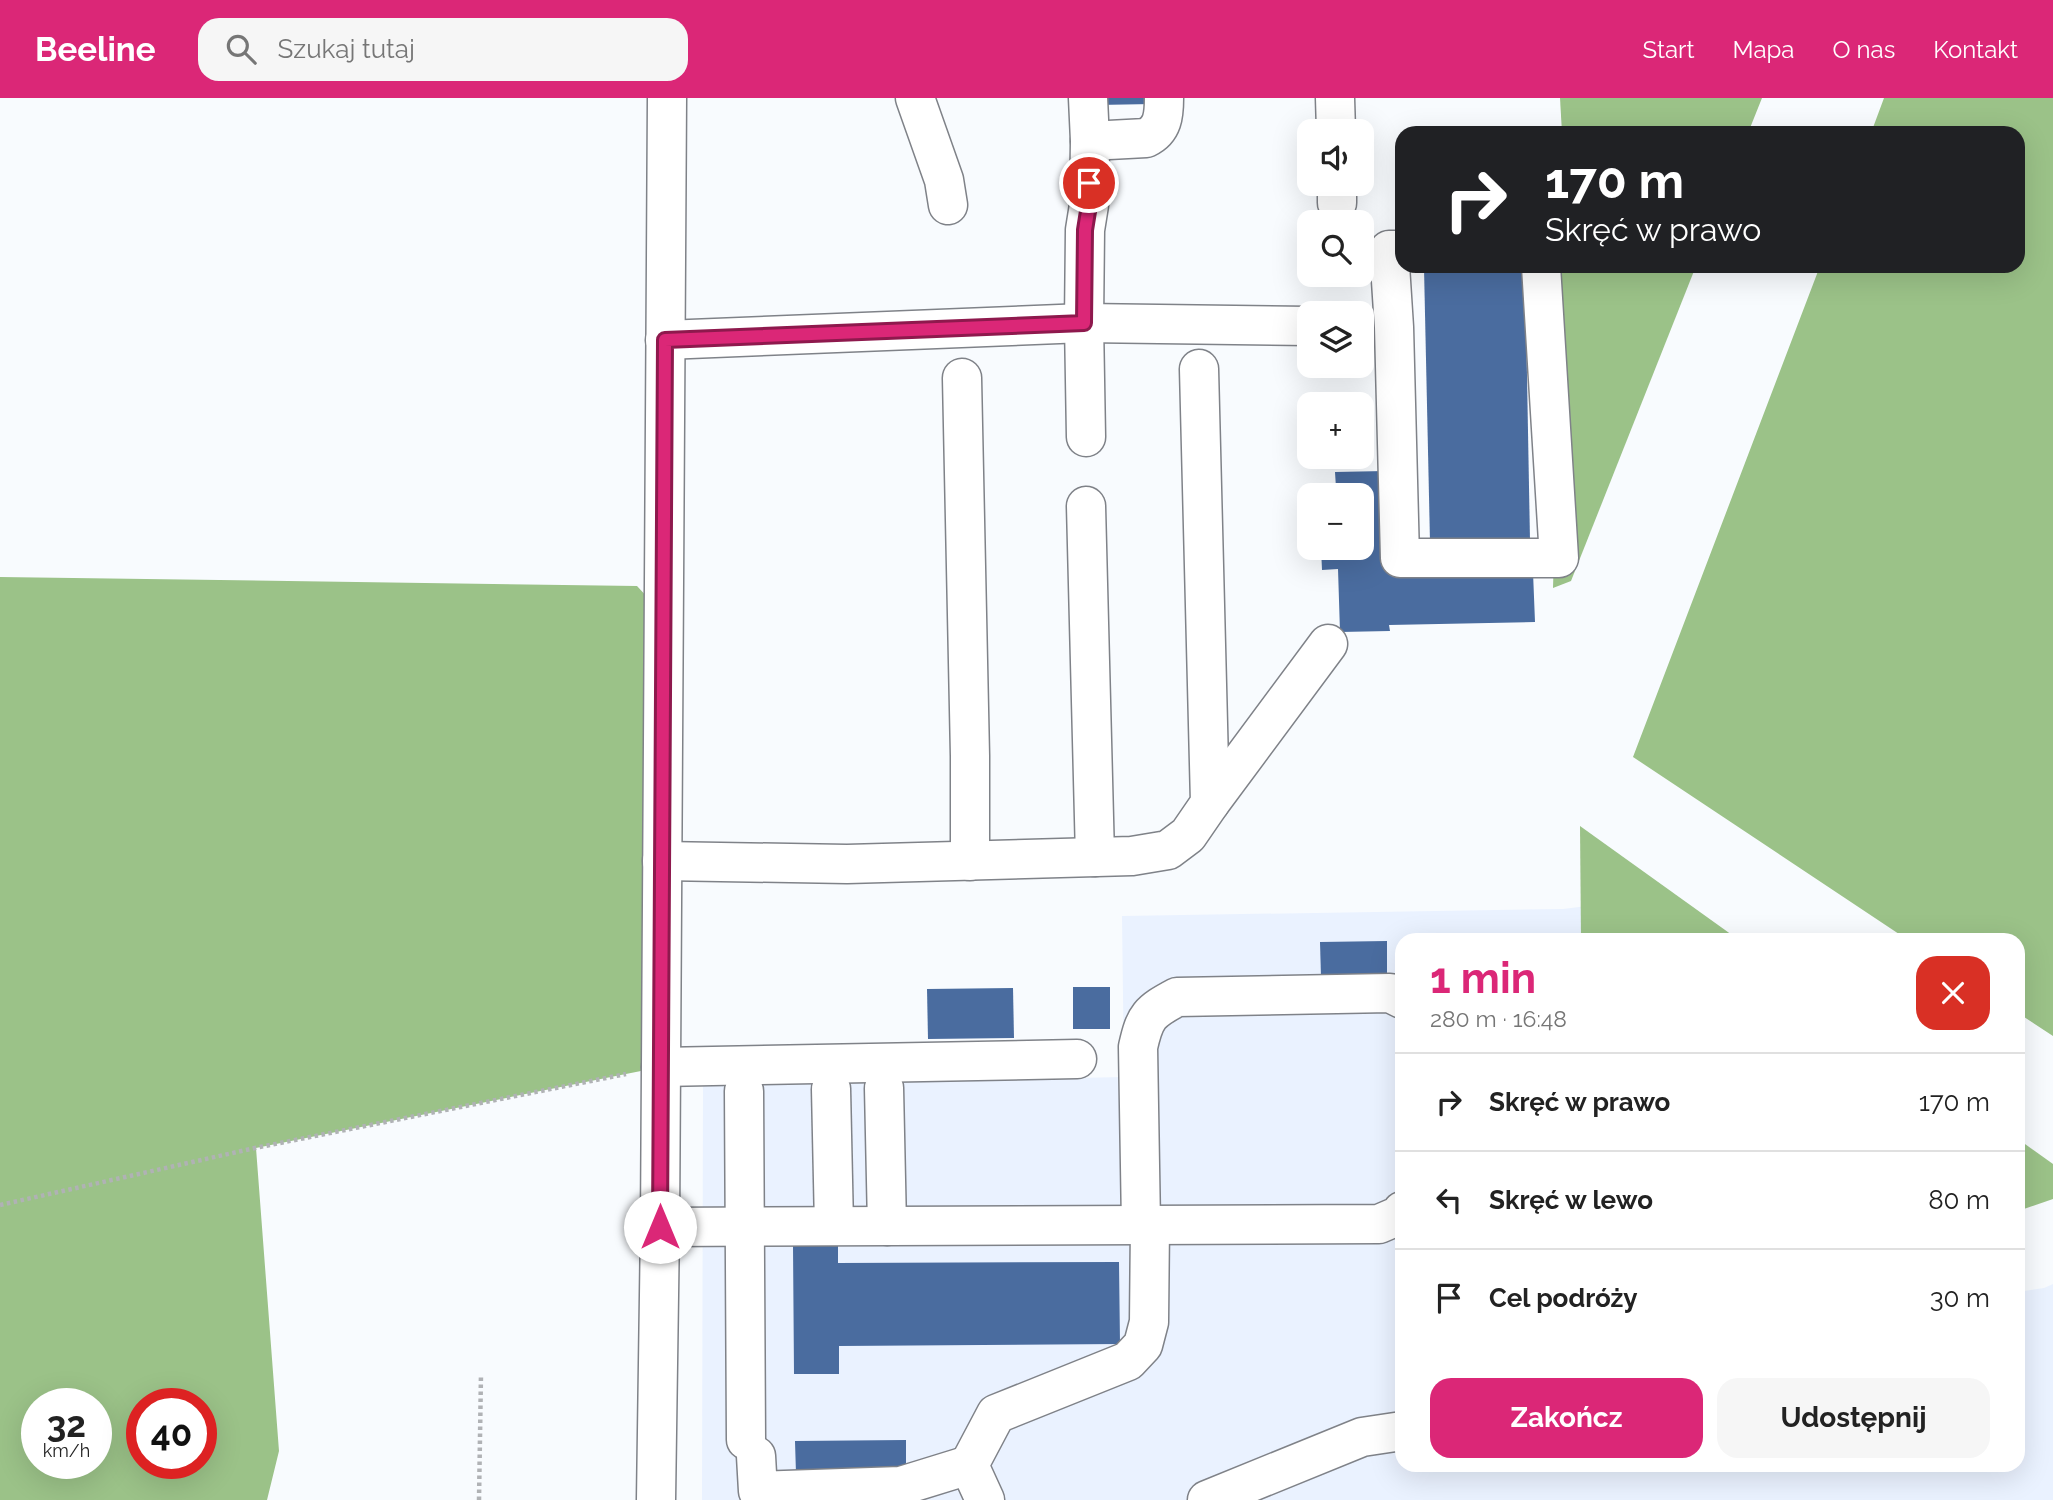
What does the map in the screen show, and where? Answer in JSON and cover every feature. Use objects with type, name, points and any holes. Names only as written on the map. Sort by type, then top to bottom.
[{"type":"street","points":[[656,1500],[667,98]]},
{"type":"street","points":[[915,98],[944,180],[948,205]]},
{"type":"street","points":[[1086,437],[1084,323],[1085,230],[1089,205],[1088,98]]},
{"type":"street","points":[[1090,141],[1146,138],[1154,134],[1163,120],[1164,98]]},
{"type":"street","points":[[1335,98],[1336,119]]},
{"type":"street","points":[[1395,250],[1389,250],[1378,327],[1400,558],[1559,558],[1541,273]]},
{"type":"street","points":[[665,340],[1084,323],[1297,326]]},
{"type":"street","points":[[1199,369],[1209,803]]},
{"type":"street","points":[[962,378],[970,861]]},
{"type":"street","points":[[1086,506],[1096,858]]},
{"type":"street","points":[[662,861],[847,864],[1096,858],[1168,850],[1188,835],[1328,644]]},
{"type":"street","points":[[744,1091],[751,1448],[758,1491],[901,1486],[969,1465],[996,1414],[1128,1361],[1143,1345],[1149,1322],[1138,1047],[1143,1025],[1156,1009],[1177,997],[1390,993],[1395,996]]},
{"type":"street","points":[[661,1067],[1077,1059]]},
{"type":"street","points":[[884,1088],[887,1226]]},
{"type":"street","points":[[831,1089],[834,1226]]},
{"type":"street","points":[[660,1227],[1379,1224],[1395,1217]]},
{"type":"street","points":[[1208,1500],[1362,1437],[1395,1432]]},
{"type":"street","points":[[969,1465],[985,1500]]},
{"type":"path","points":[[0,1205],[255,1148],[661,1067]]},
{"type":"path","points":[[479,1500],[481,1374]]},
{"type":"shaded area","points":[[1587,906],[1588,933],[1395,933],[1395,1472],[2025,1472],[2025,1291],[2053,1284],[2053,1500],[702,1500],[703,1086],[1124,1077],[1122,916],[1563,909]]},
{"type":"green space","points":[[1560,98],[1762,98],[1751,126],[1562,126]]},
{"type":"green space","points":[[1884,98],[2053,98],[2053,1036],[2025,1018],[2025,933],[1897,933],[1633,757],[1817,273],[2025,273],[2025,126],[1874,126]]},
{"type":"green space","points":[[1562,273],[1693,273],[1571,581],[1553,588]]},
{"type":"green space","points":[[0,577],[637,586],[663,614],[661,1067],[256,1148],[279,1451],[267,1500],[0,1500]]},
{"type":"green space","points":[[1580,826],[1729,933],[1581,933]]},
{"type":"green space","points":[[2025,1144],[2053,1164],[2053,1199],[2025,1209]]},
{"type":"building","points":[[1097,98],[1153,98],[1153,104],[1097,105]]},
{"type":"building","points":[[1424,273],[1525,273],[1530,541],[1430,542]]},
{"type":"building","points":[[1385,471],[1388,574],[1533,572],[1535,622],[1389,625],[1390,631],[1340,632],[1338,569],[1322,570],[1322,560],[1374,560],[1374,483],[1336,483],[1335,472]]},
{"type":"building","points":[[1387,941],[1387,976],[1321,977],[1320,942]]},
{"type":"building","points":[[1073,987],[1110,987],[1110,1029],[1073,1029]]},
{"type":"building","points":[[1013,988],[1014,1038],[928,1039],[927,989]]},
{"type":"building","points":[[838,1245],[838,1263],[1119,1262],[1120,1344],[839,1346],[839,1374],[794,1374],[793,1246]]},
{"type":"building","points":[[906,1440],[906,1472],[796,1474],[795,1441]]},
{"type":"route","points":[[660,1227],[665,340],[1084,323],[1085,230],[1089,183]]}]
